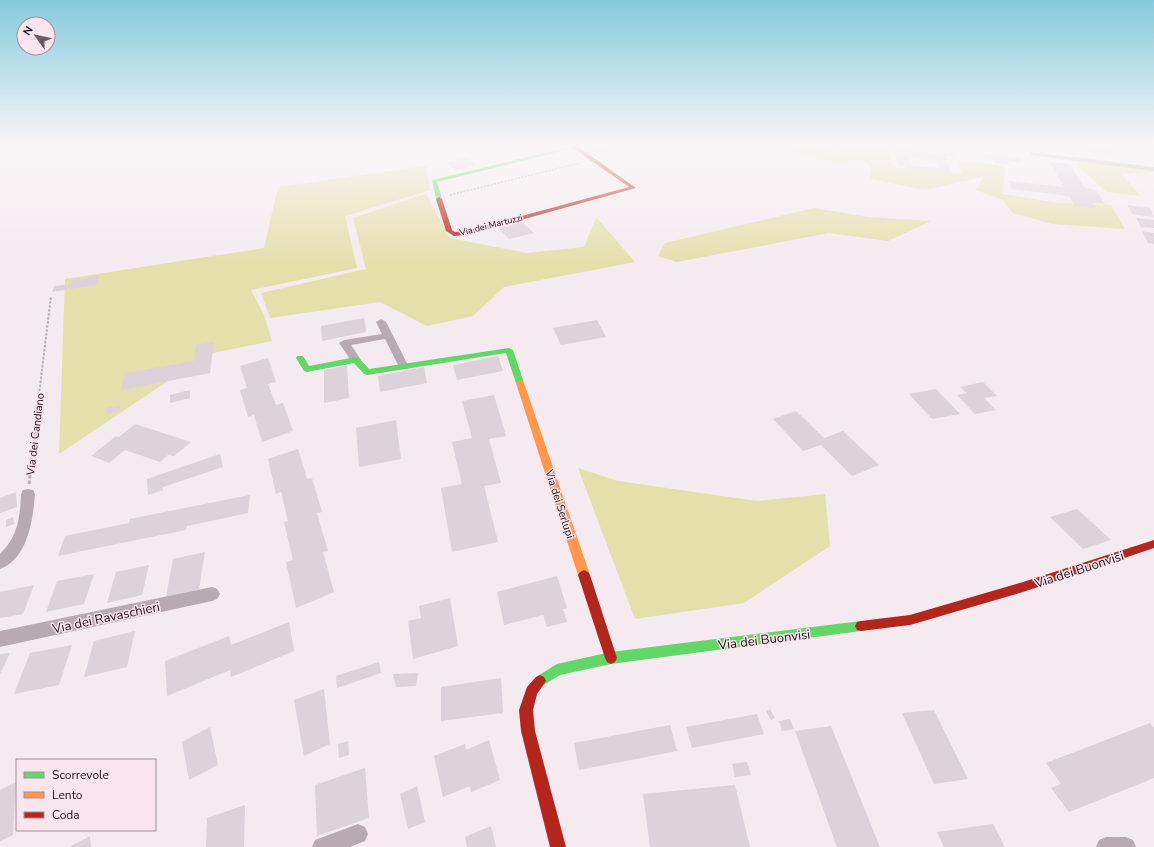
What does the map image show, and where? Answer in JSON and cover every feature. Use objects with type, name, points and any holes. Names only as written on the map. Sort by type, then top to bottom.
[{"type":"street","name":"Via dei Martuzzi","points":[[435,186],[450,231],[457,234],[633,188],[629,186]]},
{"type":"street","points":[[381,322],[404,367],[367,372],[344,343],[387,336]]},
{"type":"street","name":"Via dei Serlupi","points":[[404,367],[509,350],[611,658]]},
{"type":"street","points":[[300,358],[307,369],[356,360]]},
{"type":"street","points":[[0,563],[14,549],[24,531],[28,494]]},
{"type":"street","name":"Via dei Buonvisi","points":[[558,847],[528,731],[526,710],[532,691],[538,682],[557,670],[611,658],[910,620],[1024,587],[1154,544]]},
{"type":"street","name":"Via dei Ravaschieri","points":[[0,639],[212,594]]},
{"type":"street","points":[[322,847],[358,834]]},
{"type":"street","points":[[1106,847],[1126,847]]},
{"type":"path","points":[[438,198],[489,186]]},
{"type":"path","name":"Via dei Candiano","points":[[28,494],[51,296]]},
{"type":"shaded area","points":[[288,186],[429,186],[430,190],[345,216],[357,268],[251,290],[264,315],[272,341],[208,354],[59,454],[65,279],[264,248],[278,187]]},
{"type":"shaded area","points":[[903,186],[945,186],[925,190]]},
{"type":"shaded area","points":[[978,186],[1003,186],[1002,194],[1059,203],[1111,205],[1125,229],[1052,224],[1013,213],[1003,200],[976,190]]},
{"type":"shaded area","points":[[1100,186],[1131,186],[1141,196],[1107,192]]},
{"type":"shaded area","points":[[426,194],[450,238],[527,253],[584,247],[596,217],[635,262],[504,287],[473,316],[427,326],[380,302],[270,318],[261,293],[366,269],[353,218]]},
{"type":"shaded area","points":[[814,208],[868,217],[931,221],[888,241],[829,233],[677,262],[658,256],[665,243]]},
{"type":"shaded area","points":[[578,468],[618,481],[757,501],[825,494],[830,546],[744,603],[635,619]]},
{"type":"building","points":[[1010,186],[1050,186],[1064,187],[1063,186],[1083,186],[1085,188],[1096,190],[1105,204],[1092,203],[1096,208],[1075,206],[1069,196],[1012,189]]},
{"type":"building","points":[[1127,205],[1150,208],[1154,217],[1132,214]]},
{"type":"building","points":[[1136,218],[1154,220],[1154,228],[1141,227]]},
{"type":"building","points":[[522,222],[534,233],[509,239],[498,228]]},
{"type":"building","points":[[1142,231],[1154,233],[1154,244],[1148,243]]},
{"type":"building","points":[[99,276],[96,285],[52,292],[54,286],[71,284],[73,280]]},
{"type":"building","points":[[364,318],[366,332],[322,341],[321,326]]},
{"type":"building","points":[[597,320],[606,337],[561,345],[553,328]]},
{"type":"building","points":[[214,342],[210,373],[121,390],[125,373],[194,361],[196,345]]},
{"type":"building","points":[[498,356],[503,371],[457,380],[453,365]]},
{"type":"building","points":[[268,358],[276,382],[268,384],[276,405],[283,403],[293,431],[262,442],[254,415],[248,417],[240,390],[247,388],[240,366]]},
{"type":"building","points":[[347,366],[349,398],[324,403],[324,370]]},
{"type":"building","points":[[424,367],[427,383],[380,392],[378,376]]},
{"type":"building","points":[[983,382],[997,396],[984,398],[996,410],[975,414],[957,395],[967,393],[960,387]]},
{"type":"building","points":[[936,389],[960,414],[932,419],[909,394]]},
{"type":"building","points":[[190,390],[190,398],[170,403],[170,395]]},
{"type":"building","points":[[494,395],[506,436],[489,439],[501,483],[484,486],[498,542],[452,552],[441,488],[462,484],[452,442],[472,438],[462,401]]},
{"type":"building","points":[[120,405],[120,411],[107,414],[107,408]]},
{"type":"building","points":[[796,411],[824,438],[843,431],[879,465],[852,476],[821,445],[803,451],[773,419]]},
{"type":"building","points":[[396,420],[401,459],[359,467],[356,428]]},
{"type":"building","points":[[135,424],[191,442],[174,456],[168,455],[160,462],[125,450],[109,463],[91,456],[116,436],[119,437]]},
{"type":"building","points":[[298,449],[307,479],[312,478],[322,512],[317,513],[328,551],[323,552],[334,592],[296,608],[286,562],[293,560],[284,522],[288,521],[281,492],[276,494],[268,459]]},
{"type":"building","points":[[220,454],[223,467],[163,487],[163,490],[148,495],[147,479]]},
{"type":"building","points":[[16,492],[17,507],[0,513],[0,498]]},
{"type":"building","points":[[250,495],[248,513],[187,526],[186,530],[58,556],[65,536],[129,523],[130,519]]},
{"type":"building","points":[[1077,509],[1111,540],[1083,549],[1050,517]]},
{"type":"building","points":[[13,517],[14,524],[6,527],[6,520]]},
{"type":"building","points":[[205,552],[199,589],[166,597],[173,559]]},
{"type":"building","points":[[149,565],[142,595],[107,603],[116,572]]},
{"type":"building","points":[[94,574],[84,604],[46,612],[57,581]]},
{"type":"building","points":[[557,576],[567,608],[563,609],[567,622],[547,627],[543,615],[504,625],[497,592]]},
{"type":"building","points":[[34,585],[23,614],[0,618],[0,592]]},
{"type":"building","points":[[450,598],[458,646],[413,659],[408,621],[421,618],[419,606]]},
{"type":"building","points":[[289,622],[294,651],[231,677],[230,670],[167,696],[165,661],[229,636],[231,645]]},
{"type":"building","points":[[135,631],[127,667],[84,677],[94,641]]},
{"type":"building","points":[[72,645],[59,685],[14,694],[30,653]]},
{"type":"building","points":[[10,653],[0,674],[0,654]]},
{"type":"building","points":[[379,662],[381,673],[337,688],[336,676]]},
{"type":"building","points":[[418,673],[416,686],[396,687],[393,674]]},
{"type":"building","points":[[501,678],[503,713],[441,721],[441,687]]},
{"type":"building","points":[[324,689],[330,744],[304,756],[294,700]]},
{"type":"building","points":[[770,709],[775,718],[771,720],[766,711]]},
{"type":"building","points":[[934,710],[968,779],[934,784],[902,713]]},
{"type":"building","points":[[757,714],[764,734],[692,748],[686,727]]},
{"type":"building","points":[[790,719],[794,729],[782,731],[779,721]]},
{"type":"building","points":[[1150,723],[1154,728],[1154,778],[1069,812],[1051,788],[1061,784],[1046,763]]},
{"type":"building","points":[[670,725],[677,751],[579,770],[574,743]]},
{"type":"building","points":[[831,726],[880,847],[837,847],[795,731]]},
{"type":"building","points":[[210,727],[218,765],[189,780],[182,742]]},
{"type":"building","points":[[489,740],[500,780],[471,792],[470,786],[443,797],[434,756],[465,744],[466,750]]},
{"type":"building","points":[[348,741],[349,755],[339,758],[338,744]]},
{"type":"building","points":[[747,762],[751,775],[735,777],[732,764]]},
{"type":"building","points":[[365,768],[369,818],[317,836],[315,785]]},
{"type":"building","points":[[16,782],[13,835],[0,841],[0,790]]},
{"type":"building","points":[[735,785],[750,847],[650,847],[643,794]]},
{"type":"building","points":[[417,786],[425,822],[408,829],[400,794]]},
{"type":"building","points":[[245,805],[244,847],[206,847],[207,818]]},
{"type":"building","points":[[993,824],[1005,847],[944,847],[937,832]]},
{"type":"building","points":[[491,826],[496,847],[467,847],[465,837]]},
{"type":"building","points":[[90,836],[91,847],[69,847]]},
{"type":"traffic: fast","points":[[435,186],[439,199]]},
{"type":"traffic: fast","points":[[300,358],[307,369],[356,360],[367,372],[509,350],[520,383]]},
{"type":"traffic: fast","points":[[540,681],[557,670],[611,658],[861,626]]},
{"type":"traffic: slow","points":[[520,383],[584,575]]},
{"type":"traffic: jam","points":[[439,199],[449,231],[454,234],[466,233],[633,188],[630,186]]},
{"type":"traffic: jam","points":[[861,626],[910,620],[1023,587],[1154,544]]},
{"type":"traffic: jam","points":[[584,575],[611,658]]},
{"type":"traffic: jam","points":[[540,681],[532,691],[526,710],[528,731],[558,847]]}]
